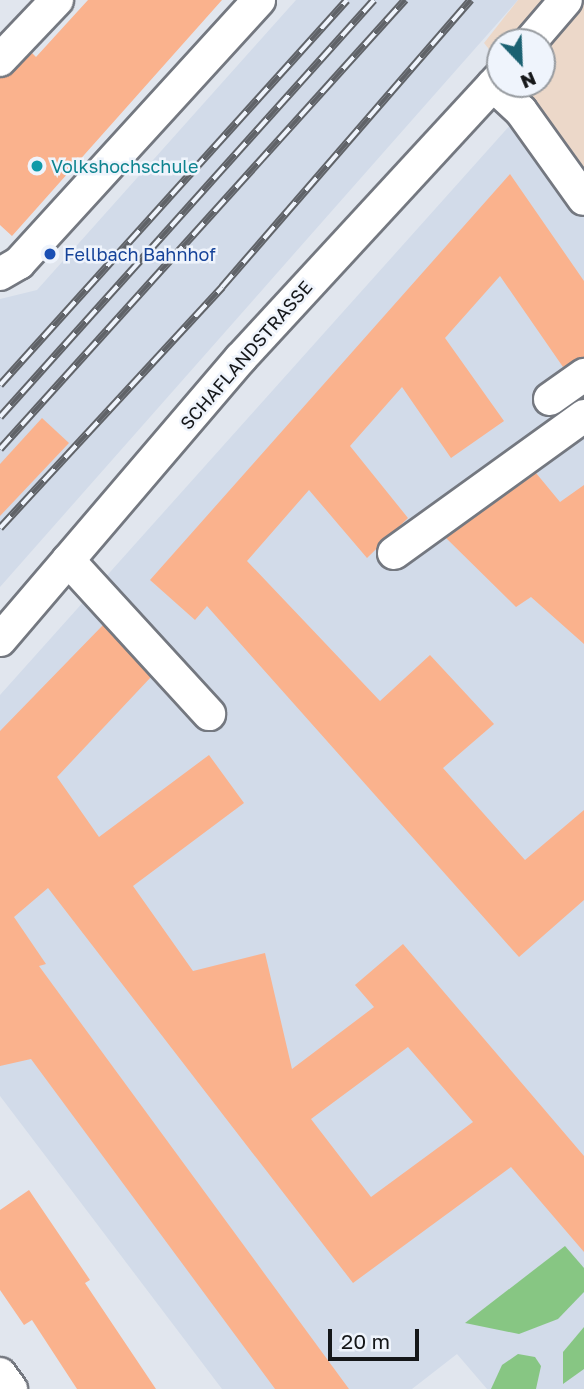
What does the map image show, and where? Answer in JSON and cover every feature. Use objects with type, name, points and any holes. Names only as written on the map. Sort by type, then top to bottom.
[{"type":"street","points":[[0,60],[57,0]]},
{"type":"street","points":[[0,274],[19,264],[258,0]]},
{"type":"street","points":[[542,28],[566,0]]},
{"type":"street","name":"SCHAFLANDSTRASSE","points":[[0,640],[241,358],[486,93]]},
{"type":"street","points":[[511,98],[584,199]]},
{"type":"street","points":[[550,399],[584,375]]},
{"type":"street","points":[[394,553],[584,416]]},
{"type":"street","points":[[68,560],[209,714]]},
{"type":"street","points":[[0,1374],[11,1389]]},
{"type":"shaded area","points":[[296,0],[518,0],[493,28],[486,28],[486,36],[0,587],[0,299],[37,290]]},
{"type":"shaded area","points":[[518,0],[584,0],[584,173],[527,98],[556,98],[556,28],[496,28]]},
{"type":"shaded area","points":[[530,103],[584,173],[584,1389],[487,1389],[457,1354],[412,1389],[222,1389],[0,1096],[0,695]]},
{"type":"green space","points":[[565,1246],[584,1268],[584,1292],[558,1319],[519,1334],[465,1323]]},
{"type":"green space","points":[[584,1327],[584,1369],[563,1384],[563,1352]]},
{"type":"green space","points":[[518,1354],[535,1357],[541,1366],[536,1389],[491,1389],[502,1365]]},
{"type":"building","name":"Volkshochschule","points":[[88,0],[222,0],[12,236],[0,225],[0,78],[32,53],[36,57]]},
{"type":"building","points":[[510,174],[584,281],[584,357],[563,367],[500,276],[445,338],[504,421],[451,458],[402,387],[350,446],[408,518],[367,558],[309,490],[247,561],[380,701],[430,655],[494,724],[443,768],[525,860],[584,810],[584,900],[519,957],[207,606],[195,620],[150,580]]},
{"type":"building","points":[[42,418],[69,443],[0,516],[0,464]]},
{"type":"building","points":[[536,473],[560,502],[584,485],[584,644],[531,597],[516,607],[446,538]]},
{"type":"building","points":[[103,625],[151,677],[57,777],[99,837],[209,755],[244,803],[133,886],[193,971],[265,953],[292,1069],[374,1007],[355,985],[403,944],[584,1156],[584,1252],[511,1167],[353,1283],[48,888],[14,917],[46,964],[39,966],[349,1389],[275,1389],[31,1059],[0,1066],[0,731]],"holes":[[[408,1047],[473,1122],[371,1197],[311,1119]]]},
{"type":"building","points":[[29,1190],[90,1280],[85,1283],[156,1389],[77,1389],[32,1320],[24,1325],[0,1290],[0,1210]]},
{"type":"railway","points":[[0,385],[347,0]]},
{"type":"railway","points":[[0,417],[374,0]]},
{"type":"railway","points":[[0,449],[405,0]]},
{"type":"railway","points":[[0,528],[222,287],[471,0]]},
{"type":"place","name":"Volkshochschule","points":[[37,166]]},
{"type":"place","name":"Fellbach Bahnhof","points":[[50,254]]}]
